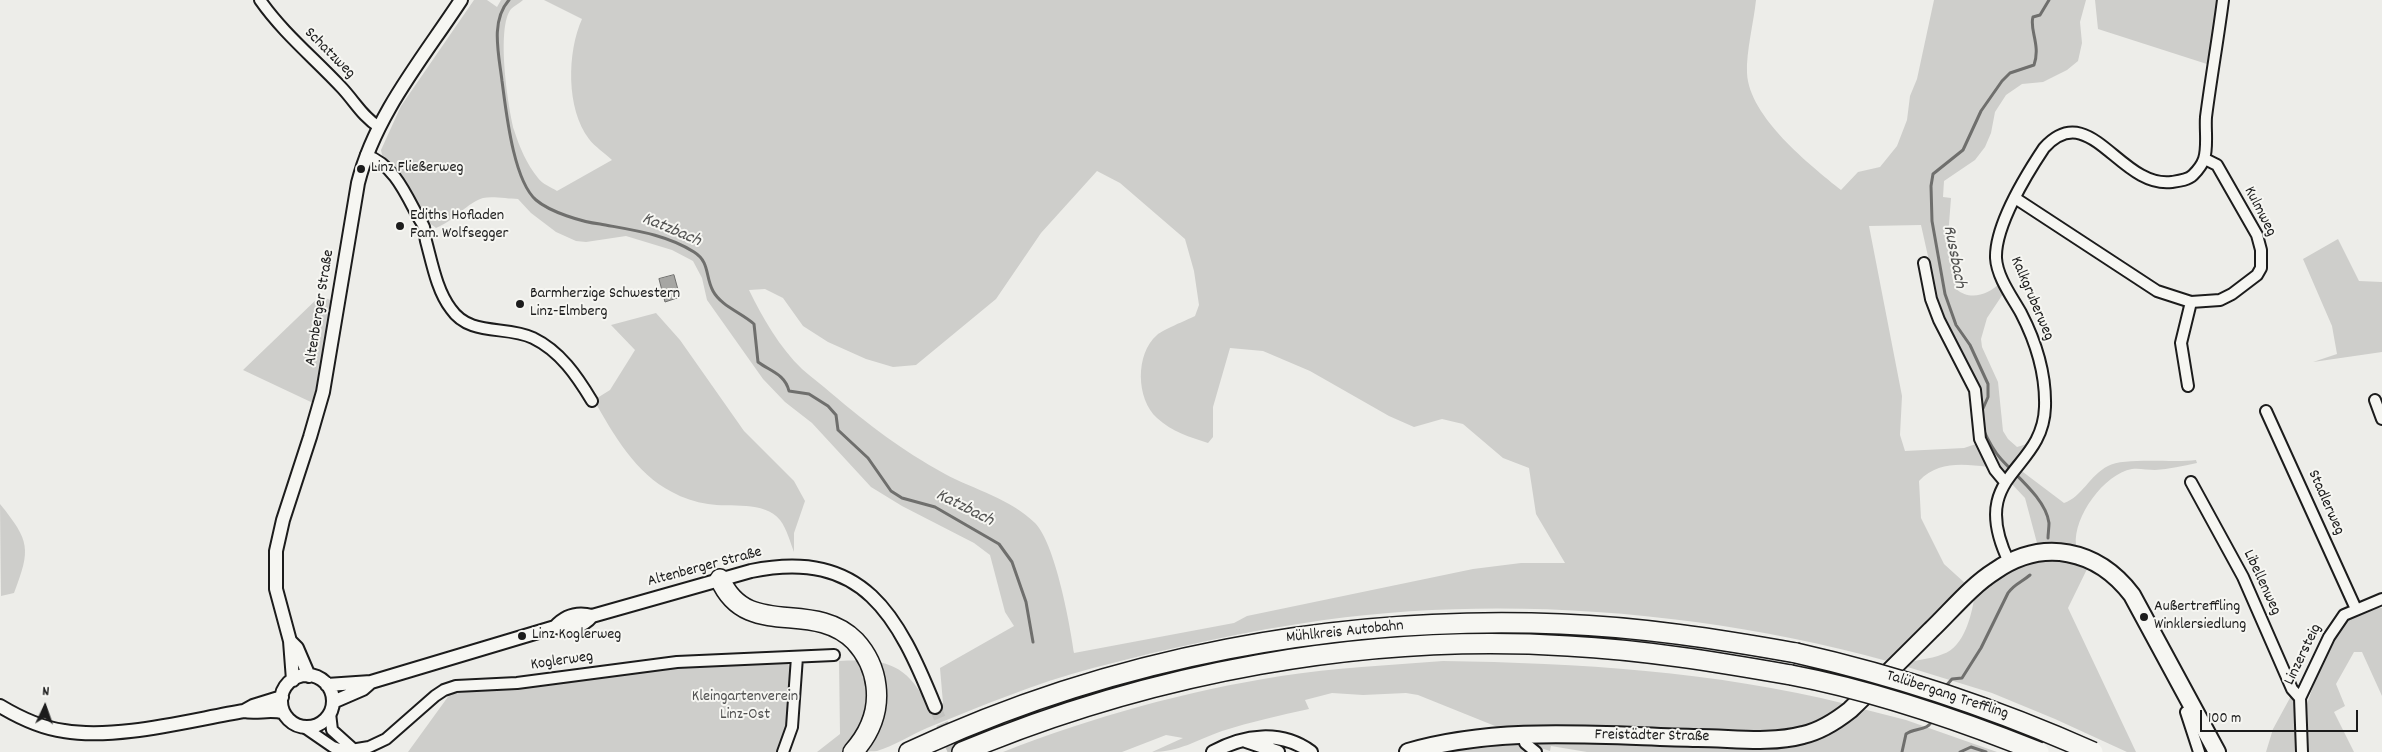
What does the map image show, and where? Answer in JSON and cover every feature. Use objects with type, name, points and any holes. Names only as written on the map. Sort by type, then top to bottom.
[{"type":"highway","points":[[720,579],[731,598],[746,609],[762,615],[805,618],[827,623],[844,632],[859,645],[873,671],[876,698],[870,727],[853,752]]},
{"type":"highway","name":"Mühlkreis Autobahn","points":[[909,752],[1006,712],[1144,668],[1251,645],[1357,630],[1442,624],[1562,624],[1674,633],[1796,654]]},
{"type":"highway","name":"Mühlkreis Autobahn","points":[[962,752],[1058,716],[1176,682],[1261,665],[1358,652],[1452,645],[1566,646],[1686,656],[1791,675]]},
{"type":"highway","name":"Talübergang Treffling","points":[[1796,654],[1889,676],[1963,700],[2013,718],[2093,752]]},
{"type":"highway","name":"Talübergang Treffling","points":[[1791,675],[1898,702],[1955,720],[2039,752]]},
{"type":"main road","name":"Freistädter Straße","points":[[1408,752],[1472,739],[1524,735],[1760,739],[1804,735],[1822,728],[1850,710],[1982,581],[2009,562],[2031,554],[2051,552],[2073,554],[2094,561],[2113,574],[2124,585],[2132,595],[2217,752]]},
{"type":"street","name":"Schatzweg","points":[[260,0],[290,36],[342,89],[365,116],[379,127]]},
{"type":"street","name":"Altenberger Straße","points":[[292,680],[290,641],[276,589],[276,546],[323,392],[358,183],[366,155],[379,127],[400,91],[461,0]]},
{"type":"street","points":[[2205,158],[2206,118],[2223,0]]},
{"type":"street","name":"Kalkgruberweg","points":[[2009,562],[1996,528],[1997,503],[2007,480],[2039,435],[2044,423],[2045,409],[2043,378],[2037,353],[1996,260],[2004,224],[2015,198],[2044,148],[2050,141],[2064,133],[2079,133],[2096,140],[2133,172],[2154,182],[2164,183],[2185,180],[2193,176],[2205,158]]},
{"type":"street","points":[[366,155],[388,168],[408,196],[424,226],[440,288],[448,306],[457,318],[476,327],[532,337],[549,347],[562,358],[592,401]]},
{"type":"street","name":"Kulmweg","points":[[2015,198],[2037,210],[2142,283],[2173,298],[2191,302],[2220,300],[2232,294],[2257,275],[2262,260],[2257,234],[2217,165],[2205,158]]},
{"type":"street","points":[[1924,263],[1932,299],[1940,320],[1975,390],[1980,439],[1995,470],[2007,480]]},
{"type":"street","points":[[2188,386],[2181,342],[2191,302]]},
{"type":"street","points":[[2375,400],[2382,419]]},
{"type":"street","name":"Stadlerweg","points":[[2266,411],[2356,609]]},
{"type":"street","name":"Libellenweg","points":[[2191,482],[2243,577],[2292,689],[2300,698]]},
{"type":"street","name":"Altenberger Straße","points":[[290,641],[297,648],[310,676],[320,679],[327,684],[371,682],[555,626],[565,629],[573,627],[586,623],[592,616],[720,579],[768,567],[801,566],[828,572],[853,583],[879,602],[894,620],[913,655],[935,707]]},
{"type":"street","name":"Linzersteig","points":[[2302,752],[2300,698],[2335,625],[2344,615],[2382,600]]},
{"type":"street","name":"Koglerweg","points":[[304,727],[336,748],[345,751],[352,748],[369,747],[386,739],[435,696],[450,688],[517,683],[668,663],[834,655]]},
{"type":"street","points":[[783,752],[792,727],[797,657]]},
{"type":"street","points":[[284,713],[282,697],[287,686],[292,680],[310,676]]},
{"type":"street","name":"Altenberger Straße","points":[[304,727],[321,723],[331,708],[371,682]]},
{"type":"street","points":[[327,684],[331,692],[332,730],[352,748]]},
{"type":"street","points":[[0,706],[43,726],[84,733],[134,730],[244,711],[253,706],[282,697]]},
{"type":"street","points":[[244,711],[254,714],[277,711],[284,713],[292,722],[304,727]]},
{"type":"street","points":[[2186,712],[2199,752]]},
{"type":"street","points":[[1524,735],[1525,743],[1536,752]]},
{"type":"street","points":[[1213,752],[1264,736],[1292,742],[1311,752]]},
{"type":"street","points":[[1246,741],[1278,752]]},
{"type":"green space","points":[[474,0],[487,0],[497,7],[501,0],[523,0],[511,9],[504,33],[506,87],[514,130],[524,155],[538,178],[557,191],[612,160],[589,139],[581,127],[576,112],[571,80],[572,64],[577,32],[582,19],[544,0],[1756,0],[1747,65],[1750,90],[1769,123],[1783,139],[1841,190],[1858,172],[1880,167],[1897,146],[1907,120],[1910,96],[1917,79],[1934,0],[2086,0],[2080,22],[2082,43],[2078,61],[2067,70],[2043,82],[2022,84],[2006,95],[1995,112],[1991,133],[1985,147],[1975,160],[1944,181],[1943,197],[1951,198],[1948,237],[1956,289],[1961,293],[1973,296],[1990,291],[2000,283],[2005,291],[1987,318],[1981,339],[1982,347],[1998,382],[2003,431],[2008,439],[2017,447],[2027,444],[2005,473],[2001,471],[1983,438],[1977,393],[1940,310],[1921,225],[1869,226],[1902,396],[1900,435],[1905,451],[1964,448],[1979,443],[1988,467],[1951,465],[1934,470],[1919,481],[1921,518],[1944,564],[1966,584],[1887,661],[1819,644],[1750,630],[1679,620],[1607,613],[1536,609],[1464,609],[1393,613],[1324,620],[1266,629],[1179,647],[1093,668],[988,703],[877,751],[817,752],[840,734],[839,661],[871,661],[894,667],[913,682],[930,709],[943,703],[940,668],[1014,626],[1005,612],[990,555],[974,543],[902,506],[871,487],[812,423],[785,402],[763,379],[707,300],[702,278],[693,261],[672,250],[626,236],[586,242],[576,241],[556,232],[531,213],[518,199],[496,197],[477,200],[449,221],[436,228],[422,217],[382,155],[381,150],[401,106]],"holes":[[[1097,171],[1120,183],[1185,239],[1194,271],[1199,305],[1195,316],[1157,335],[1145,353],[1141,376],[1142,388],[1145,400],[1157,418],[1175,430],[1208,443],[1213,437],[1213,407],[1230,348],[1263,351],[1310,371],[1389,416],[1414,427],[1442,419],[1463,424],[1503,458],[1529,468],[1536,514],[1565,563],[1521,563],[1473,569],[1247,616],[1234,623],[1074,653],[1065,604],[1055,565],[1042,533],[1035,523],[1015,507],[945,474],[872,427],[794,361],[779,342],[749,290],[765,289],[783,298],[803,326],[828,342],[866,359],[893,367],[916,365],[996,299],[1041,233]]]},
{"type":"green space","points":[[2095,0],[2220,0],[2210,65],[2098,29]]},
{"type":"green space","points":[[2338,239],[2359,281],[2382,282],[2382,352],[2313,362],[2337,354],[2332,326],[2303,259]]},
{"type":"green space","points":[[320,296],[333,301],[313,403],[243,370]]},
{"type":"green space","points":[[656,313],[680,340],[744,431],[794,481],[805,501],[794,533],[794,552],[780,520],[773,514],[756,507],[698,502],[680,496],[659,484],[647,475],[627,452],[601,413],[594,400],[610,390],[635,350],[611,325]]},
{"type":"green space","points":[[2196,460],[2197,463],[2166,469],[2132,469],[2111,479],[2092,498],[2085,510],[2076,534],[2076,545],[2054,542],[2037,543],[2025,498],[2010,482],[2019,469],[2064,503],[2076,496],[2102,470],[2115,463]]},
{"type":"green space","points":[[0,504],[17,527],[25,546],[23,566],[14,593],[1,596]]},
{"type":"green space","points":[[2053,557],[2089,565],[2068,608],[2136,752],[2127,752],[1992,693],[1901,665],[1938,656],[1951,650],[1962,637],[1966,628],[1975,594],[2011,567]]},
{"type":"green space","points":[[2376,607],[2382,608],[2382,696],[2362,652],[2354,652],[2336,684],[2345,706],[2334,712],[2354,752],[2308,752],[2307,704],[2318,672],[2339,629],[2349,618]]},
{"type":"green space","name":"Kleingartenverein Linz-Ost","points":[[783,661],[788,663],[792,675],[788,732],[779,752],[408,752],[450,694],[672,667]]},
{"type":"green space","points":[[1443,661],[1545,664],[1696,676],[1796,693],[1846,704],[1815,724],[1784,732],[1500,728],[1418,695],[1406,693],[1363,695],[1332,693],[1305,700],[1309,709],[1222,731],[1171,750],[1152,752],[1183,738],[1166,735],[1122,752],[1003,752],[1071,727],[1140,706],[1210,689],[1301,673]]},
{"type":"green space","points":[[2291,696],[2295,705],[2298,752],[2266,752],[2273,729]]},
{"type":"green space","points":[[1859,708],[1906,720],[1997,752],[1587,752],[1551,746],[1550,751],[1541,748],[1533,742],[1759,744]]},
{"type":"green space","points":[[1513,741],[1529,752],[1429,752]]},
{"type":"shaded area","points":[[674,275],[680,297],[665,302],[659,279]]},
{"type":"waterway","name":"Katzbach","points":[[509,0],[499,18],[497,39],[506,109],[516,161],[528,190],[536,200],[549,209],[566,216],[672,241],[699,256],[703,260],[713,291],[721,301],[754,324],[758,362],[781,377],[789,391],[809,394],[828,406],[836,415],[838,430],[868,458],[891,491],[902,498],[935,507],[999,544],[1012,562],[1026,602],[1033,642]]},
{"type":"waterway","name":"Russbach","points":[[1981,413],[1988,397],[1988,384],[1970,345],[1956,325],[1945,294],[1932,221],[1931,186],[1933,174],[1963,150],[1981,111],[2002,81],[2010,73],[2034,65],[2036,44],[2032,27],[2033,17],[2040,15],[2049,0]]},
{"type":"waterway","name":"Russbach","points":[[1983,429],[1998,456],[2030,488],[2042,505],[2049,523],[2048,538]]},
{"type":"waterway","name":"Russbach","points":[[1945,687],[1952,679],[1962,678],[1981,648],[2008,593],[2015,585],[2030,575]]},
{"type":"waterway","name":"Russbach","points":[[1902,752],[1906,734],[1925,728],[1933,719]]},
{"type":"waterway","points":[[1960,752],[1971,747],[1986,752]]},
{"type":"tunnel","points":[[935,707],[954,752]]},
{"type":"place","name":"Linz Fließerweg","points":[[361,169]]},
{"type":"place","name":"Ediths Hofladen Fam. Wolfsegger","points":[[400,226]]},
{"type":"place","name":"Barmherzige Schwestern Linz-Elmberg","points":[[520,304]]},
{"type":"place","name":"Außertreffling Winklersiedlung","points":[[2144,617]]},
{"type":"place","name":"Linz Koglerweg","points":[[522,636]]}]
